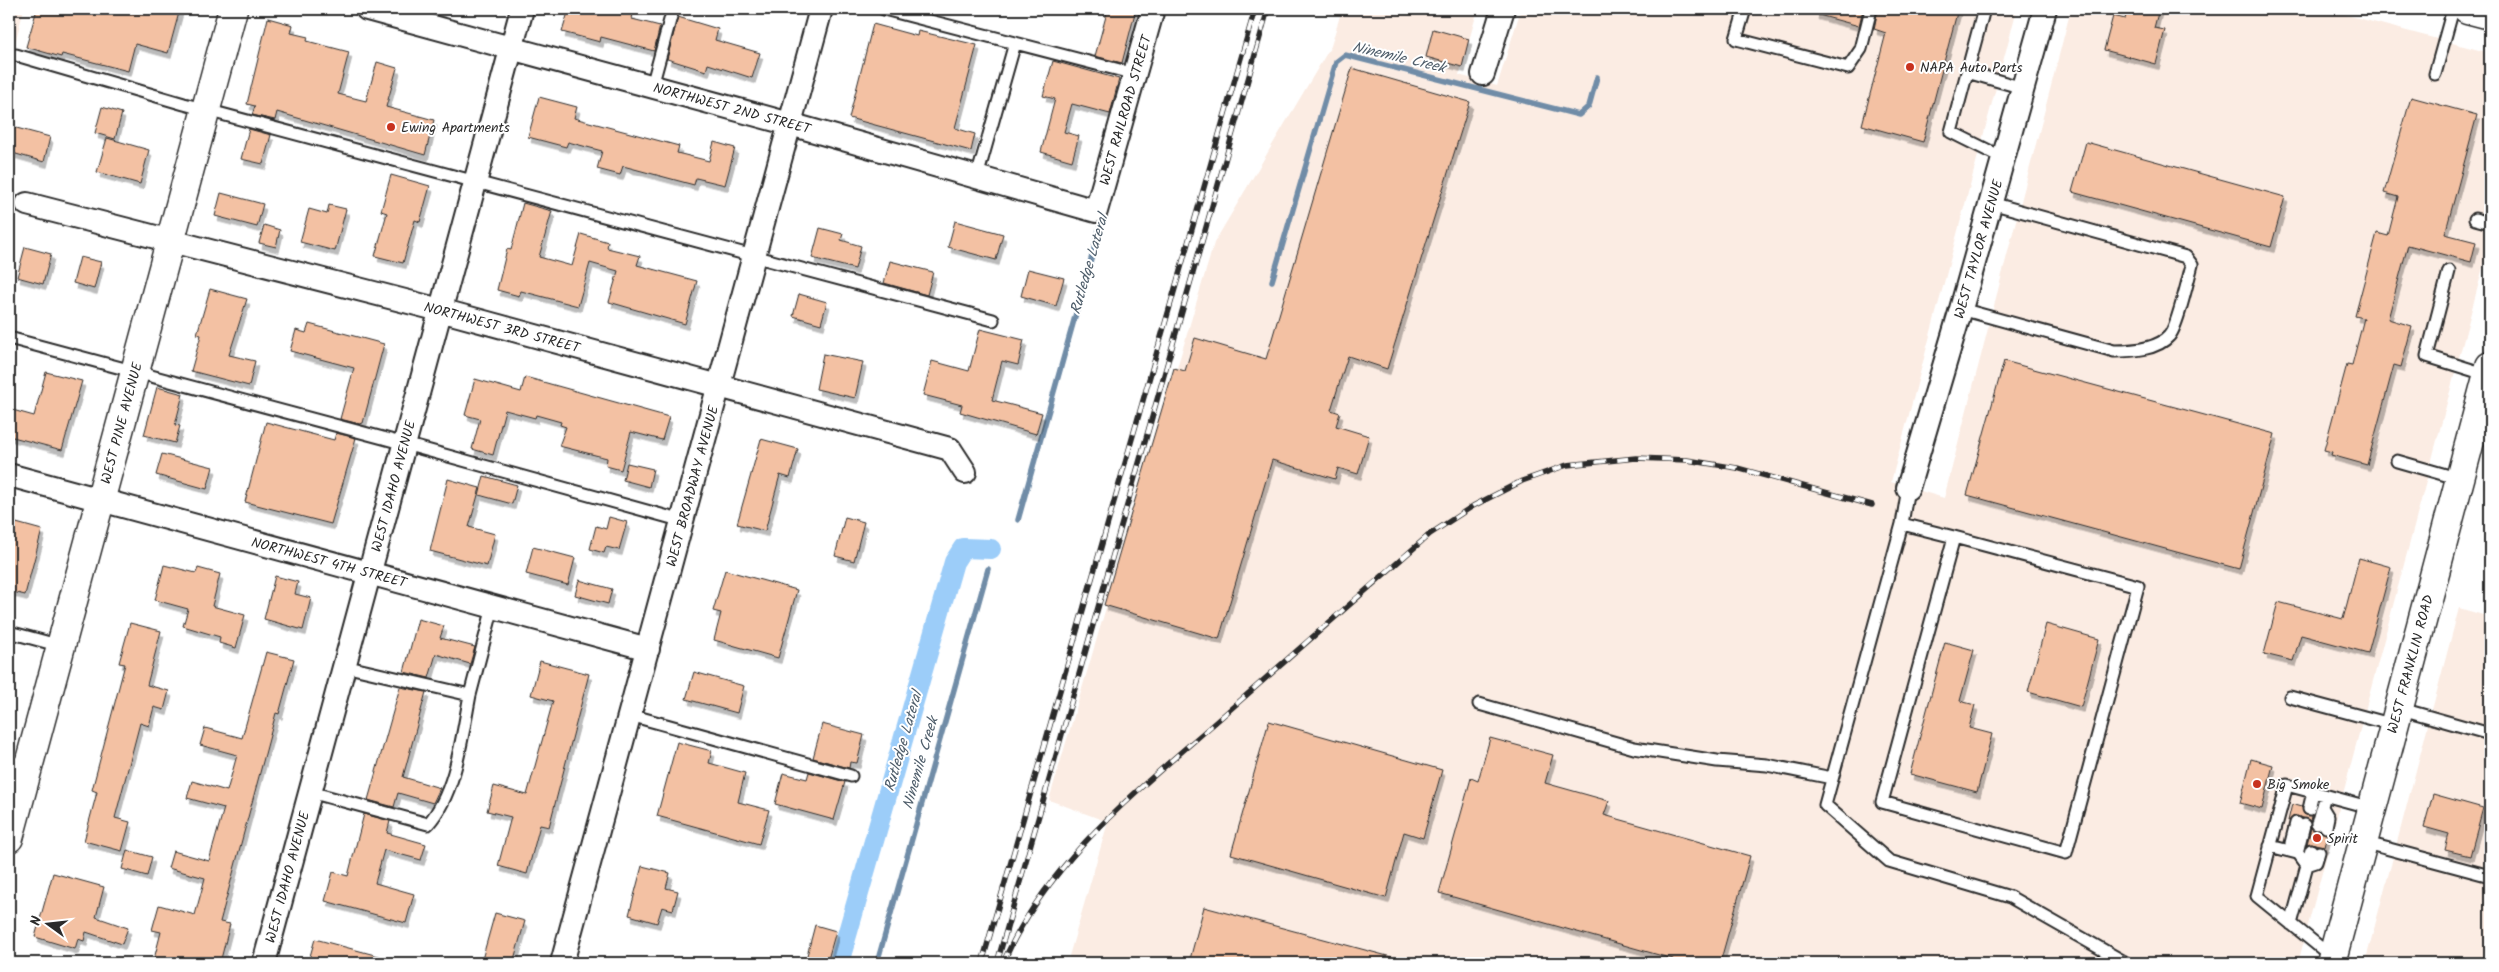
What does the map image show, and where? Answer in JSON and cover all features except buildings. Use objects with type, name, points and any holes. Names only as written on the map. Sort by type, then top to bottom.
[{"type":"street","name":"WEST PINE AVENUE","points":[[9,838],[18,764],[61,646],[233,9]]},
{"type":"street","name":"NORTHWEST 2ND STREET","points":[[367,9],[790,124],[1096,211]]},
{"type":"street","name":"WEST IDAHO AVENUE","points":[[264,963],[522,9]]},
{"type":"street","name":"WEST BROADWAY AVENUE","points":[[562,963],[821,9]]},
{"type":"street","name":"WEST RAILROAD STREET","points":[[1096,211],[1154,9]]},
{"type":"street","points":[[1483,74],[1502,9]]},
{"type":"street","name":"WEST TAYLOR AVENUE","points":[[1908,488],[1961,309],[2045,9]]},
{"type":"street","points":[[2467,9],[2490,15]]},
{"type":"street","name":"NORTHWEST 3RD STREET","points":[[26,204],[440,310],[950,449],[965,472]]},
{"type":"street","name":"WEST FRANKLIN ROAD","points":[[2331,960],[2489,370]]},
{"type":"street","name":"NORTHWEST 4TH STREET","points":[[9,475],[648,649]]},
{"type":"lane","points":[[652,86],[673,9]]},
{"type":"lane","points":[[884,9],[1135,74]]},
{"type":"lane","points":[[1745,9],[1736,39],[1848,68],[1861,49],[1871,9]]},
{"type":"lane","points":[[1984,9],[1950,132],[2004,158]]},
{"type":"lane","points":[[2435,74],[2453,9]]},
{"type":"lane","points":[[977,177],[1015,42]]},
{"type":"lane","points":[[16,55],[475,182],[994,320]]},
{"type":"lane","points":[[1967,72],[2023,88]]},
{"type":"lane","points":[[1961,309],[2114,351],[2132,351],[2160,343],[2171,335],[2192,266],[2186,257],[1991,203]]},
{"type":"lane","points":[[2474,218],[2490,223]]},
{"type":"lane","points":[[2449,271],[2427,356],[2489,370]]},
{"type":"lane","points":[[9,338],[683,521]]},
{"type":"lane","points":[[2397,461],[2460,478]]},
{"type":"lane","points":[[1908,488],[1902,524],[1825,805],[1889,861],[2010,897],[2126,963]]},
{"type":"lane","points":[[1902,524],[1954,537],[2138,586],[2066,852],[1882,802],[1954,537]]},
{"type":"lane","points":[[310,792],[428,824],[440,811],[450,786],[470,695],[493,607]]},
{"type":"lane","points":[[9,632],[61,646]]},
{"type":"lane","points":[[344,666],[470,695]]},
{"type":"lane","points":[[2290,697],[2490,734]]},
{"type":"lane","points":[[1479,704],[1634,748],[1717,761],[1767,765],[1832,778]]},
{"type":"lane","points":[[630,715],[850,776]]},
{"type":"lane","points":[[2322,826],[2322,807],[2287,785],[2257,896],[2331,960]]},
{"type":"lane","points":[[2312,801],[2372,808]]},
{"type":"lane","points":[[2300,824],[2291,843],[2307,864]]},
{"type":"lane","points":[[2363,842],[2490,876]]},
{"type":"lane","points":[[2270,846],[2297,853]]},
{"type":"lane","points":[[2307,864],[2316,862],[2315,851]]},
{"type":"lane","points":[[2291,924],[2307,864]]},
{"type":"shaded area","points":[[9,9],[24,9],[14,47],[17,48],[9,78]]},
{"type":"shaded area","points":[[1342,9],[1478,9],[1459,75],[1497,86],[1521,9],[2017,9],[1891,482],[1944,498],[2071,9],[2324,9],[2490,53],[2490,241],[2298,963],[1067,963],[1108,822],[1049,800],[1214,243],[1331,46]]},
{"type":"shaded area","points":[[2459,608],[2490,617],[2490,963],[2365,963]]},
{"type":"waterway","name":"Ninemile Creek","points":[[1272,281],[1336,62],[1345,55],[1579,115],[1589,106],[1597,77]]},
{"type":"waterway","name":"Rutledge Lateral","points":[[1018,520],[1104,213]]},
{"type":"waterway","name":"Rutledge Lateral","points":[[839,963],[954,562],[963,548],[991,549]]},
{"type":"waterway","name":"Ninemile Creek","points":[[877,963],[988,569]]},
{"type":"railway","points":[[982,963],[1255,9]]},
{"type":"railway","points":[[997,963],[1268,9]]},
{"type":"railway","points":[[1003,963],[1022,925],[1045,890],[1071,858],[1130,797],[1430,534],[1473,506],[1522,481],[1567,465],[1636,458],[1687,460],[1737,468],[1872,505]]},
{"type":"place","name":"NAPA Auto Parts","points":[[1910,67]]},
{"type":"place","name":"Ewing Apartments","points":[[391,127]]},
{"type":"place","name":"Big Smoke","points":[[2257,784]]},
{"type":"place","name":"Spirit","points":[[2317,838]]}]
